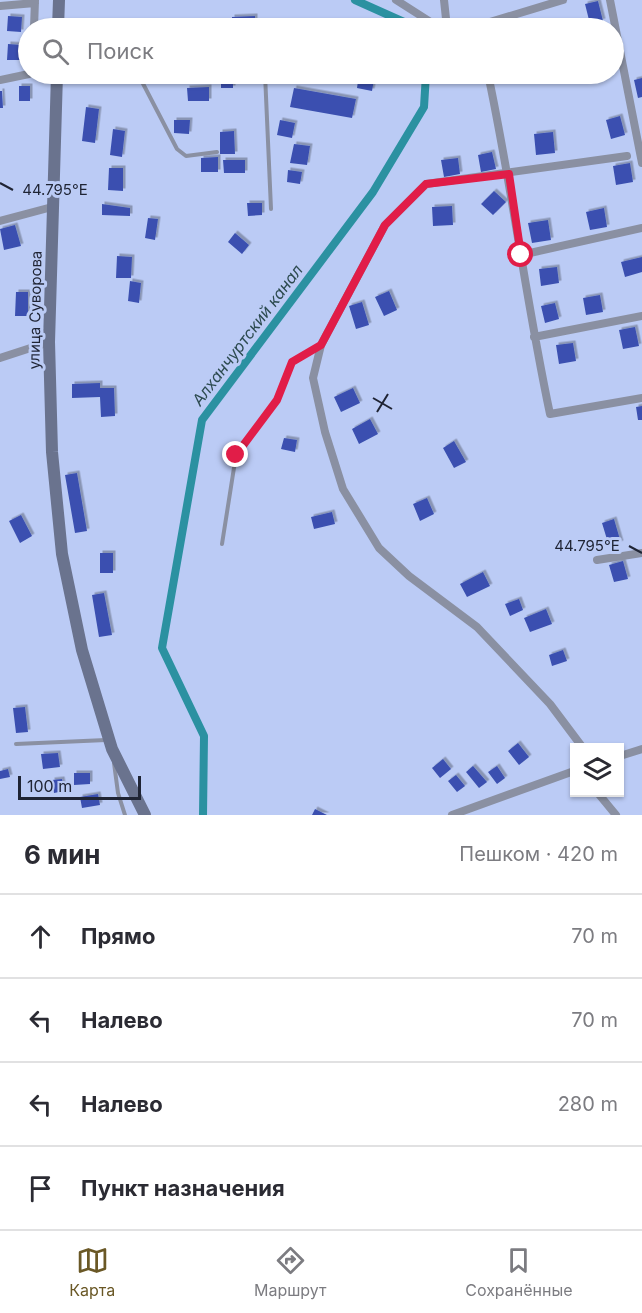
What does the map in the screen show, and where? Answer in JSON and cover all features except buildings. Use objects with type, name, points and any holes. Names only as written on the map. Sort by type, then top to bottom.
[{"type":"main road","points":[[58,18],[59,0]]},
{"type":"main road","name":"улица Суворова","points":[[57,84],[49,342],[52,452],[61,546],[82,650],[111,744],[145,815]]},
{"type":"street","points":[[396,0],[425,18]]},
{"type":"street","points":[[444,0],[446,18]]},
{"type":"street","points":[[506,18],[563,0]]},
{"type":"street","points":[[610,0],[614,18]]},
{"type":"street","points":[[0,6],[35,1],[34,18]]},
{"type":"street","points":[[624,71],[642,163]]},
{"type":"street","points":[[0,80],[18,76]]},
{"type":"street","points":[[490,84],[509,174],[534,337],[550,414],[642,398]]},
{"type":"street","points":[[580,743],[550,704],[477,627],[410,576],[379,548],[344,489],[325,432],[313,378],[321,345],[385,225],[426,184],[627,156]]},
{"type":"street","points":[[0,221],[52,207]]},
{"type":"street","points":[[521,255],[642,228]]},
{"type":"street","points":[[534,337],[642,316]]},
{"type":"street","points":[[0,358],[49,342]]},
{"type":"street","points":[[597,560],[642,553]]},
{"type":"street","points":[[624,755],[642,749]]},
{"type":"street","points":[[452,815],[570,772]]},
{"type":"street","points":[[601,797],[616,815]]},
{"type":"lane","points":[[143,84],[177,149],[186,156],[217,152]]},
{"type":"lane","points":[[265,84],[271,209]]},
{"type":"lane","points":[[222,544],[236,455],[277,400],[292,362],[321,345]]},
{"type":"lane","points":[[16,744],[111,744],[118,793],[125,815]]},
{"type":"waterway","name":"Алханчуртский канал","points":[[355,0],[395,18]]},
{"type":"waterway","name":"Алханчуртский канал","points":[[203,815],[204,736],[162,648],[202,420],[373,192],[424,107],[425,84]]},
{"type":"route","points":[[236,455],[277,400],[292,362],[321,345],[385,225],[426,184],[509,174],[521,255]]}]
